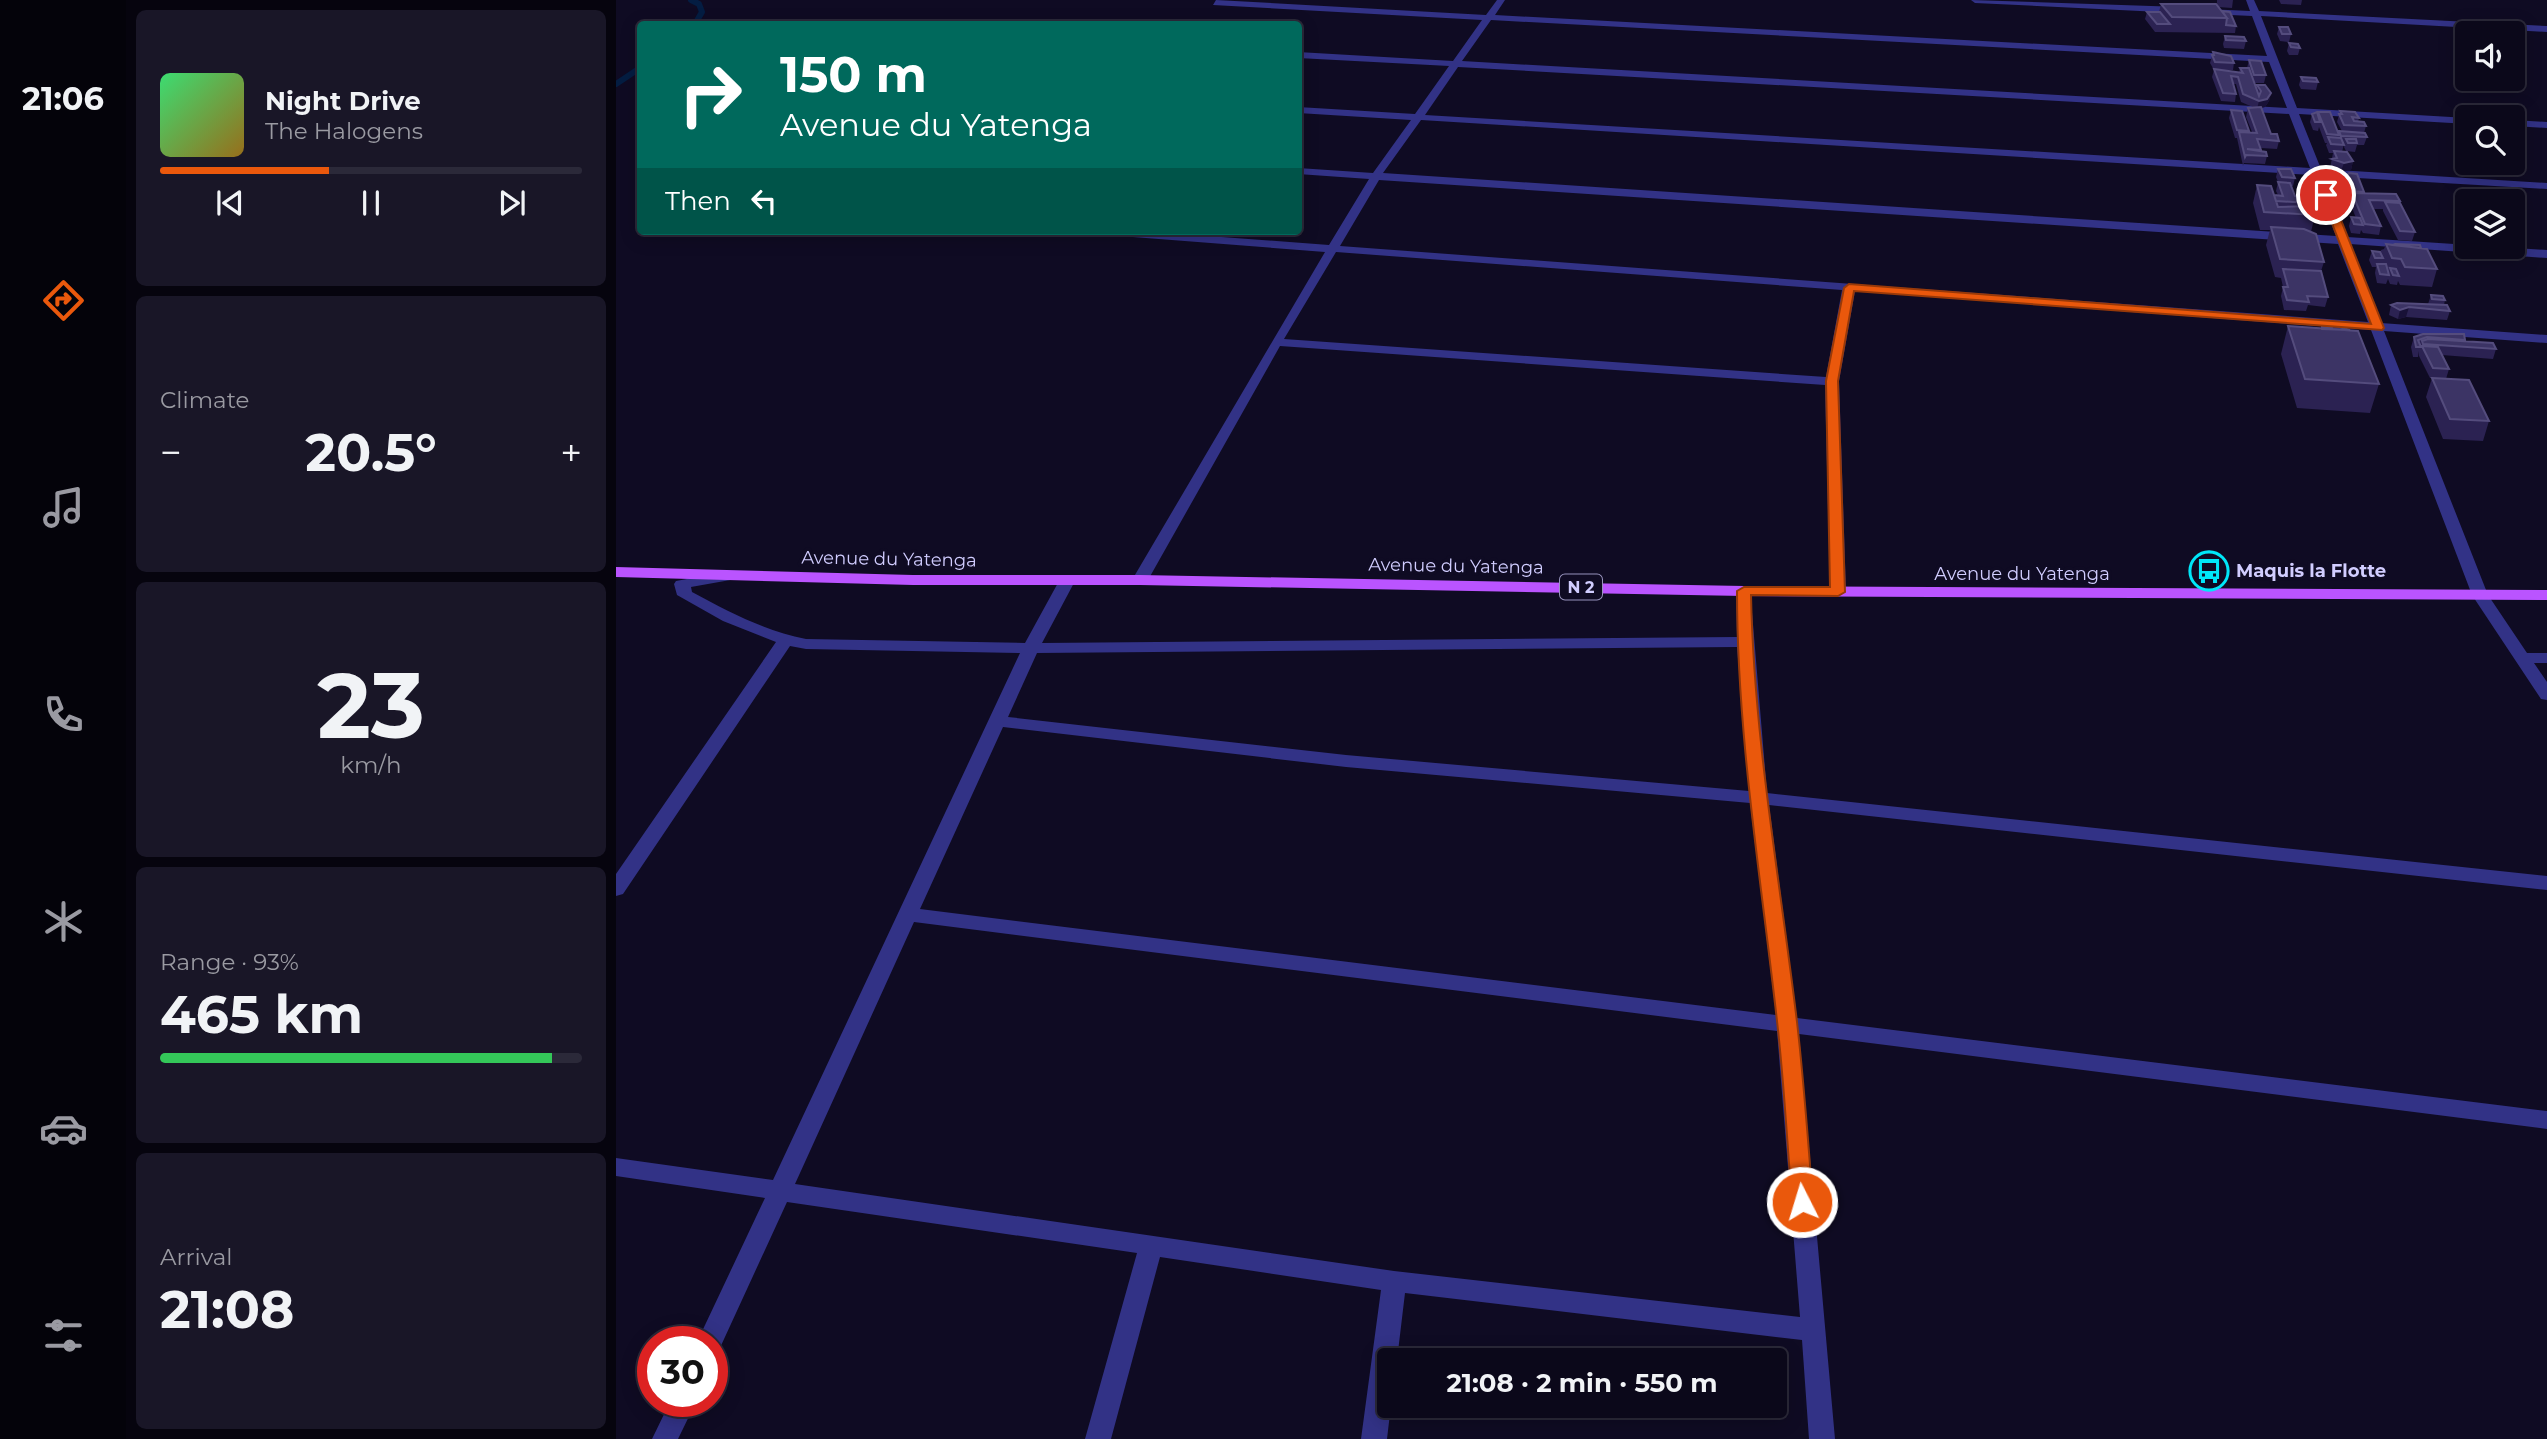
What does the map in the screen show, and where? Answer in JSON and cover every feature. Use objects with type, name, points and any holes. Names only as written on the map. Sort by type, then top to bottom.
[{"type":"main road","name":"Avenue du Yatenga","points":[[620,574],[1744,591],[2547,595]]},
{"type":"street","points":[[1139,580],[1276,342],[1376,176],[1501,0]]},
{"type":"street","points":[[1975,0],[2189,10]]},
{"type":"street","points":[[2250,0],[2480,595],[2547,695]]},
{"type":"street","points":[[1216,3],[2273,59]]},
{"type":"street","points":[[2202,11],[2547,29]]},
{"type":"street","points":[[1302,55],[2455,120]]},
{"type":"street","points":[[1302,110],[2547,186]]},
{"type":"street","points":[[2525,124],[2547,125]]},
{"type":"street","points":[[1302,171],[2547,254]]},
{"type":"street","points":[[1147,235],[2547,339]]},
{"type":"street","points":[[1838,592],[1832,381],[1849,288]]},
{"type":"street","points":[[1276,342],[1832,381]]},
{"type":"street","points":[[733,576],[682,584],[685,595],[715,611],[785,641],[806,644],[1031,648],[1745,642]]},
{"type":"street","points":[[717,1326],[1031,648],[1067,581]]},
{"type":"street","points":[[1744,591],[1745,642],[1757,798],[1787,1023],[1822,1439]]},
{"type":"street","points":[[616,889],[785,641]]},
{"type":"street","points":[[2523,658],[2547,658]]},
{"type":"street","points":[[998,720],[1346,761],[1757,798],[2547,883]]},
{"type":"street","points":[[908,915],[2547,1120]]},
{"type":"street","points":[[616,1167],[1394,1281],[1814,1330]]},
{"type":"street","points":[[1098,1439],[1151,1245]]},
{"type":"street","points":[[1374,1439],[1394,1281]]},
{"type":"street","points":[[665,1439],[676,1417]]},
{"type":"building","points":[[2161,4],[2216,4],[2227,18],[2172,17]]},
{"type":"building","points":[[2222,11],[2230,12],[2236,26],[2226,25],[2227,18]]},
{"type":"building","points":[[2147,12],[2160,12],[2170,24],[2157,24]]},
{"type":"building","points":[[2279,27],[2288,27],[2291,34],[2282,34]]},
{"type":"building","points":[[2225,36],[2244,37],[2246,41],[2226,40]]},
{"type":"building","points":[[2289,43],[2298,44],[2300,48],[2291,47]]},
{"type":"building","points":[[2213,52],[2231,56],[2234,63],[2215,62]]},
{"type":"building","points":[[2249,60],[2261,61],[2266,75],[2254,75]]},
{"type":"building","points":[[2240,68],[2249,68],[2259,96],[2261,91],[2257,85],[2265,85],[2271,93],[2267,99],[2259,101],[2243,94],[2238,77],[2231,76],[2236,94],[2223,93],[2214,69],[2243,73]]},
{"type":"building","points":[[2301,77],[2316,78],[2318,82],[2303,81]]},
{"type":"building","points":[[2261,107],[2271,134],[2277,134],[2279,141],[2257,139],[2261,150],[2247,149],[2266,152],[2267,156],[2245,157],[2239,132],[2257,133],[2248,108]]},
{"type":"building","points":[[2231,110],[2242,111],[2249,131],[2237,130]]},
{"type":"building","points":[[2340,111],[2355,112],[2359,118],[2352,117],[2354,121],[2364,122],[2366,126],[2344,125]]},
{"type":"building","points":[[2317,112],[2320,122],[2315,122],[2312,114]]},
{"type":"building","points":[[2318,112],[2330,112],[2339,135],[2327,134]]},
{"type":"building","points":[[2339,131],[2365,133],[2367,137],[2341,136]]},
{"type":"building","points":[[2328,137],[2341,138],[2344,145],[2331,144]]},
{"type":"building","points":[[2346,139],[2356,139],[2357,143],[2348,143]]},
{"type":"building","points":[[2334,151],[2347,152],[2353,161],[2344,163],[2332,159],[2337,158]]},
{"type":"building","points":[[2278,169],[2291,169],[2295,178],[2282,177]]},
{"type":"building","points":[[2349,173],[2357,174],[2364,192],[2351,191],[2346,177]]},
{"type":"building","points":[[2278,182],[2290,183],[2295,196],[2307,197],[2309,203],[2276,201],[2274,195],[2283,196]]},
{"type":"building","points":[[2336,182],[2344,183],[2351,198],[2342,197]]},
{"type":"building","points":[[2257,185],[2271,186],[2278,207],[2311,206],[2315,215],[2264,212]]},
{"type":"building","points":[[2352,193],[2396,194],[2400,201],[2369,200],[2381,226],[2365,224]]},
{"type":"building","points":[[2385,202],[2400,203],[2415,232],[2400,231]]},
{"type":"building","points":[[2351,217],[2360,218],[2363,225],[2354,224]]},
{"type":"building","points":[[2271,227],[2304,229],[2316,234],[2324,262],[2280,259]]},
{"type":"building","points":[[2386,244],[2427,249],[2437,269],[2405,267],[2401,259],[2392,258]]},
{"type":"building","points":[[2393,245],[2420,245],[2421,248]]},
{"type":"building","points":[[2372,251],[2380,252],[2383,258],[2375,258]]},
{"type":"building","points":[[2377,264],[2386,264],[2389,275],[2380,274]]},
{"type":"building","points":[[2390,268],[2396,269],[2399,276],[2393,275]]},
{"type":"building","points":[[2283,269],[2321,271],[2328,297],[2307,296],[2309,302],[2287,300],[2283,287],[2288,287]]},
{"type":"building","points":[[2431,295],[2443,296],[2445,300],[2432,299]]},
{"type":"building","points":[[2391,305],[2447,305],[2450,311],[2409,307],[2400,310]]},
{"type":"building","points":[[2330,324],[2350,330],[2322,329],[2332,328]]},
{"type":"building","points":[[2288,326],[2358,331],[2379,384],[2305,379]]},
{"type":"building","points":[[2423,334],[2464,334],[2465,340],[2427,337],[2418,340],[2421,347],[2416,347],[2414,337]]},
{"type":"building","points":[[2428,339],[2493,343],[2496,349],[2423,344],[2422,341]]},
{"type":"building","points":[[2422,346],[2438,347],[2449,369],[2433,368]]},
{"type":"building","points":[[2432,378],[2469,380],[2489,421],[2450,419]]},
{"type":"waterway","points":[[691,0],[699,4],[702,12],[697,21]]},
{"type":"waterway","points":[[616,84],[637,70]]},
{"type":"place","name":"Maquis la Flotte","points":[[2209,571]]},
{"type":"route","points":[[1802,1202],[1787,1023],[1757,798],[1745,642],[1744,591],[1838,592],[1832,381],[1849,288],[2378,328],[2326,195]]}]
